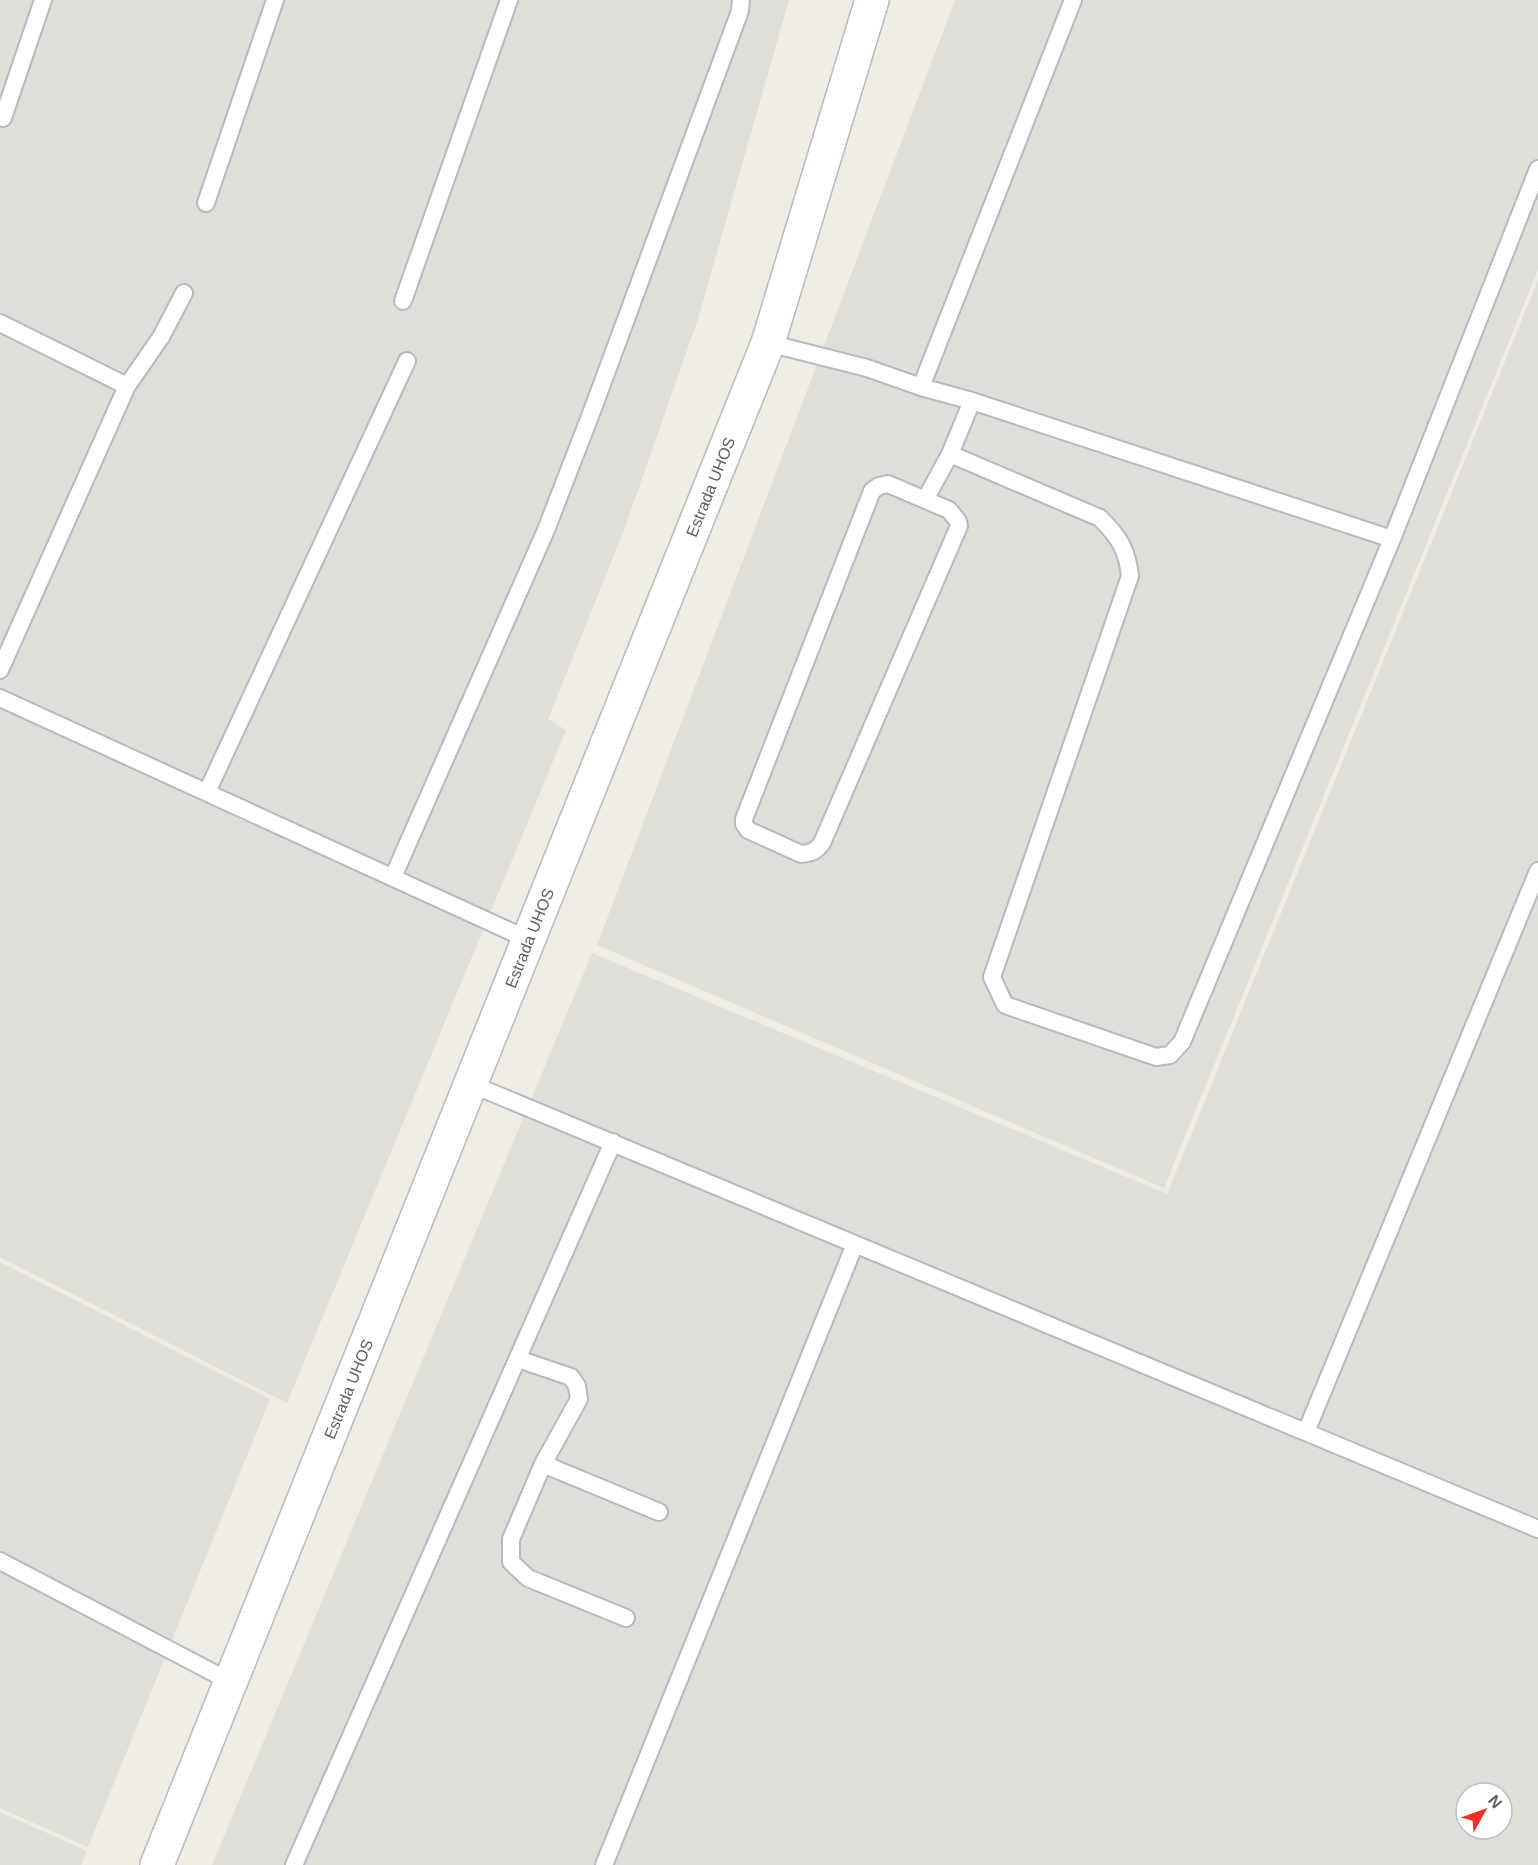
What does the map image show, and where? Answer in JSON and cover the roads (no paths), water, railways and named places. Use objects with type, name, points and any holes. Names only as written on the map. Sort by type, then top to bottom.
[{"type":"street","name":"Estrada UHOS","points":[[157,1865],[768,343],[872,0]]},
{"type":"lane","points":[[3,118],[42,0]]},
{"type":"lane","points":[[206,203],[275,0]]},
{"type":"lane","points":[[403,301],[509,0]]},
{"type":"lane","points":[[393,877],[546,530],[740,11],[741,0]]},
{"type":"lane","points":[[921,387],[1073,0]]},
{"type":"lane","points":[[950,454],[1100,518],[1116,534],[1128,556],[1130,576],[992,977],[994,986],[1005,1005],[1156,1057],[1170,1055],[1182,1042],[1392,539],[1538,169]]},
{"type":"lane","points":[[0,670],[127,386],[161,337],[184,293]]},
{"type":"lane","points":[[0,323],[127,386]]},
{"type":"lane","points":[[768,343],[867,368],[1392,539]]},
{"type":"lane","points":[[207,792],[407,361]]},
{"type":"lane","points":[[925,500],[950,454],[972,401]]},
{"type":"lane","points":[[888,484],[925,500],[949,510],[958,521],[959,526],[822,843],[810,854],[801,854],[748,830],[744,819],[872,491],[888,484]]},
{"type":"lane","points":[[0,698],[529,940]]},
{"type":"lane","points":[[1306,1432],[1538,871]]},
{"type":"lane","points":[[471,1083],[1538,1529]]},
{"type":"lane","points":[[294,1865],[613,1142]]},
{"type":"lane","points":[[604,1865],[855,1244]]},
{"type":"lane","points":[[518,1359],[570,1377],[577,1386],[579,1399],[543,1464],[511,1539],[511,1562],[528,1578],[626,1618]]},
{"type":"lane","points":[[543,1464],[659,1512]]},
{"type":"lane","points":[[0,1561],[231,1682]]}]
